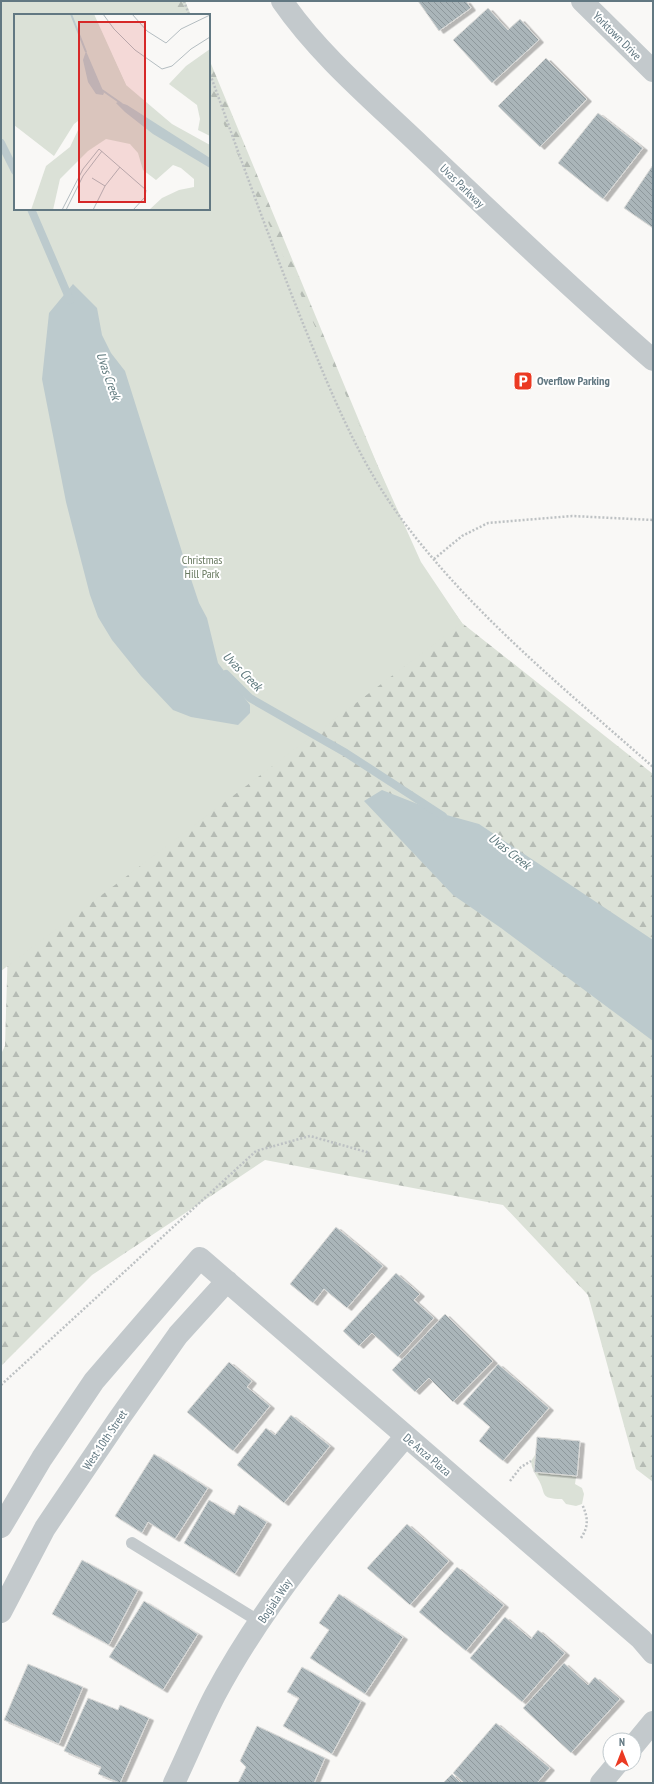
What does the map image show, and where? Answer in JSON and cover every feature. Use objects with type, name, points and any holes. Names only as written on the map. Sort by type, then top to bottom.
[{"type":"street","name":"Uvas Parkway","points":[[282,1],[293,16],[343,72],[552,269],[653,360]]},
{"type":"street","name":"Yorktown Drive","points":[[582,1],[653,71]]},
{"type":"street","name":"De Anza Plaza","points":[[1,1528],[42,1458],[94,1381],[200,1258],[405,1437],[629,1629],[653,1652]]},
{"type":"street","name":"West 10th Street","points":[[1,1612],[45,1528],[114,1426],[178,1335],[227,1281]]},
{"type":"street","name":"Bogiala Way","points":[[174,1783],[215,1695],[260,1622],[300,1565],[405,1437]]},
{"type":"street","points":[[642,1735],[653,1722]]},
{"type":"street","points":[[601,1783],[610,1772]]},
{"type":"lane","points":[[132,1543],[260,1622]]},
{"type":"path","points":[[184,1],[189,14]]},
{"type":"path","points":[[210,74],[289,288],[332,394],[373,477],[402,521],[467,598],[549,676],[653,767]]},
{"type":"path","points":[[434,559],[462,536],[488,523],[572,516],[653,520]]},
{"type":"path","points":[[1,1385],[256,1151],[310,1136],[370,1153]]},
{"type":"path","points":[[510,1481],[521,1467],[531,1461]]},
{"type":"path","points":[[581,1538],[586,1529],[588,1516],[582,1504]]},
{"type":"green space","points":[[1,1],[185,1],[191,14],[14,14],[14,210],[210,210],[210,61],[418,563],[462,623],[653,774],[653,1482],[636,1469],[588,1295],[503,1205],[265,1160],[92,1275],[1,1366],[1,1054],[5,1046],[17,645],[1,517]]},
{"type":"green space","name":"Christmas Hill Park","points":[[1,1],[168,1],[174,14],[14,14],[14,210],[210,210],[210,93],[421,562],[462,623],[1,971]]},
{"type":"green space","points":[[560,1438],[572,1448],[577,1471],[575,1484],[582,1488],[584,1494],[582,1504],[576,1506],[566,1504],[562,1499],[554,1499],[546,1496],[532,1466],[531,1461],[545,1440]]},
{"type":"water","points":[[73,284],[97,308],[102,335],[111,353],[125,371],[182,552],[199,603],[207,618],[218,663],[250,705],[250,713],[238,725],[191,717],[173,710],[141,676],[112,640],[98,617],[90,595],[66,502],[42,379],[49,313]]},
{"type":"water","points":[[382,790],[443,814],[479,824],[653,940],[653,1041],[501,928],[453,895],[364,801]]},
{"type":"building","points":[[418,1],[466,1],[471,8],[439,31]]},
{"type":"building","points":[[488,8],[508,30],[520,19],[539,40],[492,83],[453,40]]},
{"type":"building","points":[[546,58],[587,99],[540,147],[498,106]]},
{"type":"building","points":[[598,113],[643,148],[603,199],[558,163]]},
{"type":"building","points":[[653,165],[653,228],[624,208]]},
{"type":"building","points":[[336,1227],[383,1266],[347,1308],[324,1289],[313,1303],[290,1284]]},
{"type":"building","points":[[396,1273],[420,1294],[414,1300],[434,1318],[398,1357],[372,1333],[359,1346],[343,1331]]},
{"type":"building","points":[[445,1314],[493,1361],[453,1402],[429,1378],[415,1392],[392,1370]]},
{"type":"building","points":[[229,1362],[252,1381],[247,1387],[270,1406],[233,1451],[187,1412]]},
{"type":"building","points":[[498,1364],[549,1408],[503,1461],[479,1441],[490,1427],[463,1404]]},
{"type":"building","points":[[291,1415],[330,1446],[284,1503],[237,1465],[266,1428],[275,1435]]},
{"type":"building","points":[[537,1437],[580,1441],[577,1476],[534,1472]]},
{"type":"building","points":[[154,1454],[208,1488],[175,1539],[148,1522],[142,1533],[115,1516]]},
{"type":"building","points":[[209,1500],[234,1515],[239,1505],[267,1522],[235,1574],[184,1543]]},
{"type":"building","points":[[407,1524],[449,1561],[410,1605],[367,1568]]},
{"type":"building","points":[[82,1560],[138,1590],[109,1645],[52,1614]]},
{"type":"building","points":[[457,1567],[504,1605],[466,1651],[419,1612]]},
{"type":"building","points":[[339,1594],[403,1637],[365,1694],[310,1658],[329,1630],[319,1623]]},
{"type":"building","points":[[144,1601],[198,1634],[163,1690],[109,1657]]},
{"type":"building","points":[[505,1617],[531,1639],[538,1630],[565,1653],[522,1702],[470,1658]]},
{"type":"building","points":[[564,1663],[588,1685],[595,1677],[620,1699],[571,1753],[523,1708]]},
{"type":"building","points":[[28,1664],[83,1687],[59,1744],[4,1720]]},
{"type":"building","points":[[302,1667],[361,1701],[332,1754],[283,1726],[299,1698],[287,1692]]},
{"type":"building","points":[[88,1698],[118,1710],[120,1705],[149,1718],[120,1783],[98,1774],[101,1767],[64,1751]]},
{"type":"building","points":[[496,1723],[550,1768],[537,1783],[464,1783],[453,1773]]},
{"type":"building","points":[[257,1726],[325,1758],[314,1783],[238,1783],[246,1767],[240,1761]]},
{"type":"building","points":[[452,1774],[461,1783],[443,1783]]},
{"type":"waterway","name":"Uvas Creek","points":[[1,143],[14,169]]},
{"type":"waterway","name":"Uvas Creek","points":[[31,210],[70,300]]},
{"type":"waterway","name":"Uvas Creek","points":[[226,674],[250,698],[346,753],[443,816]]},
{"type":"place","name":"Overflow Parking","points":[[523,381]]}]
